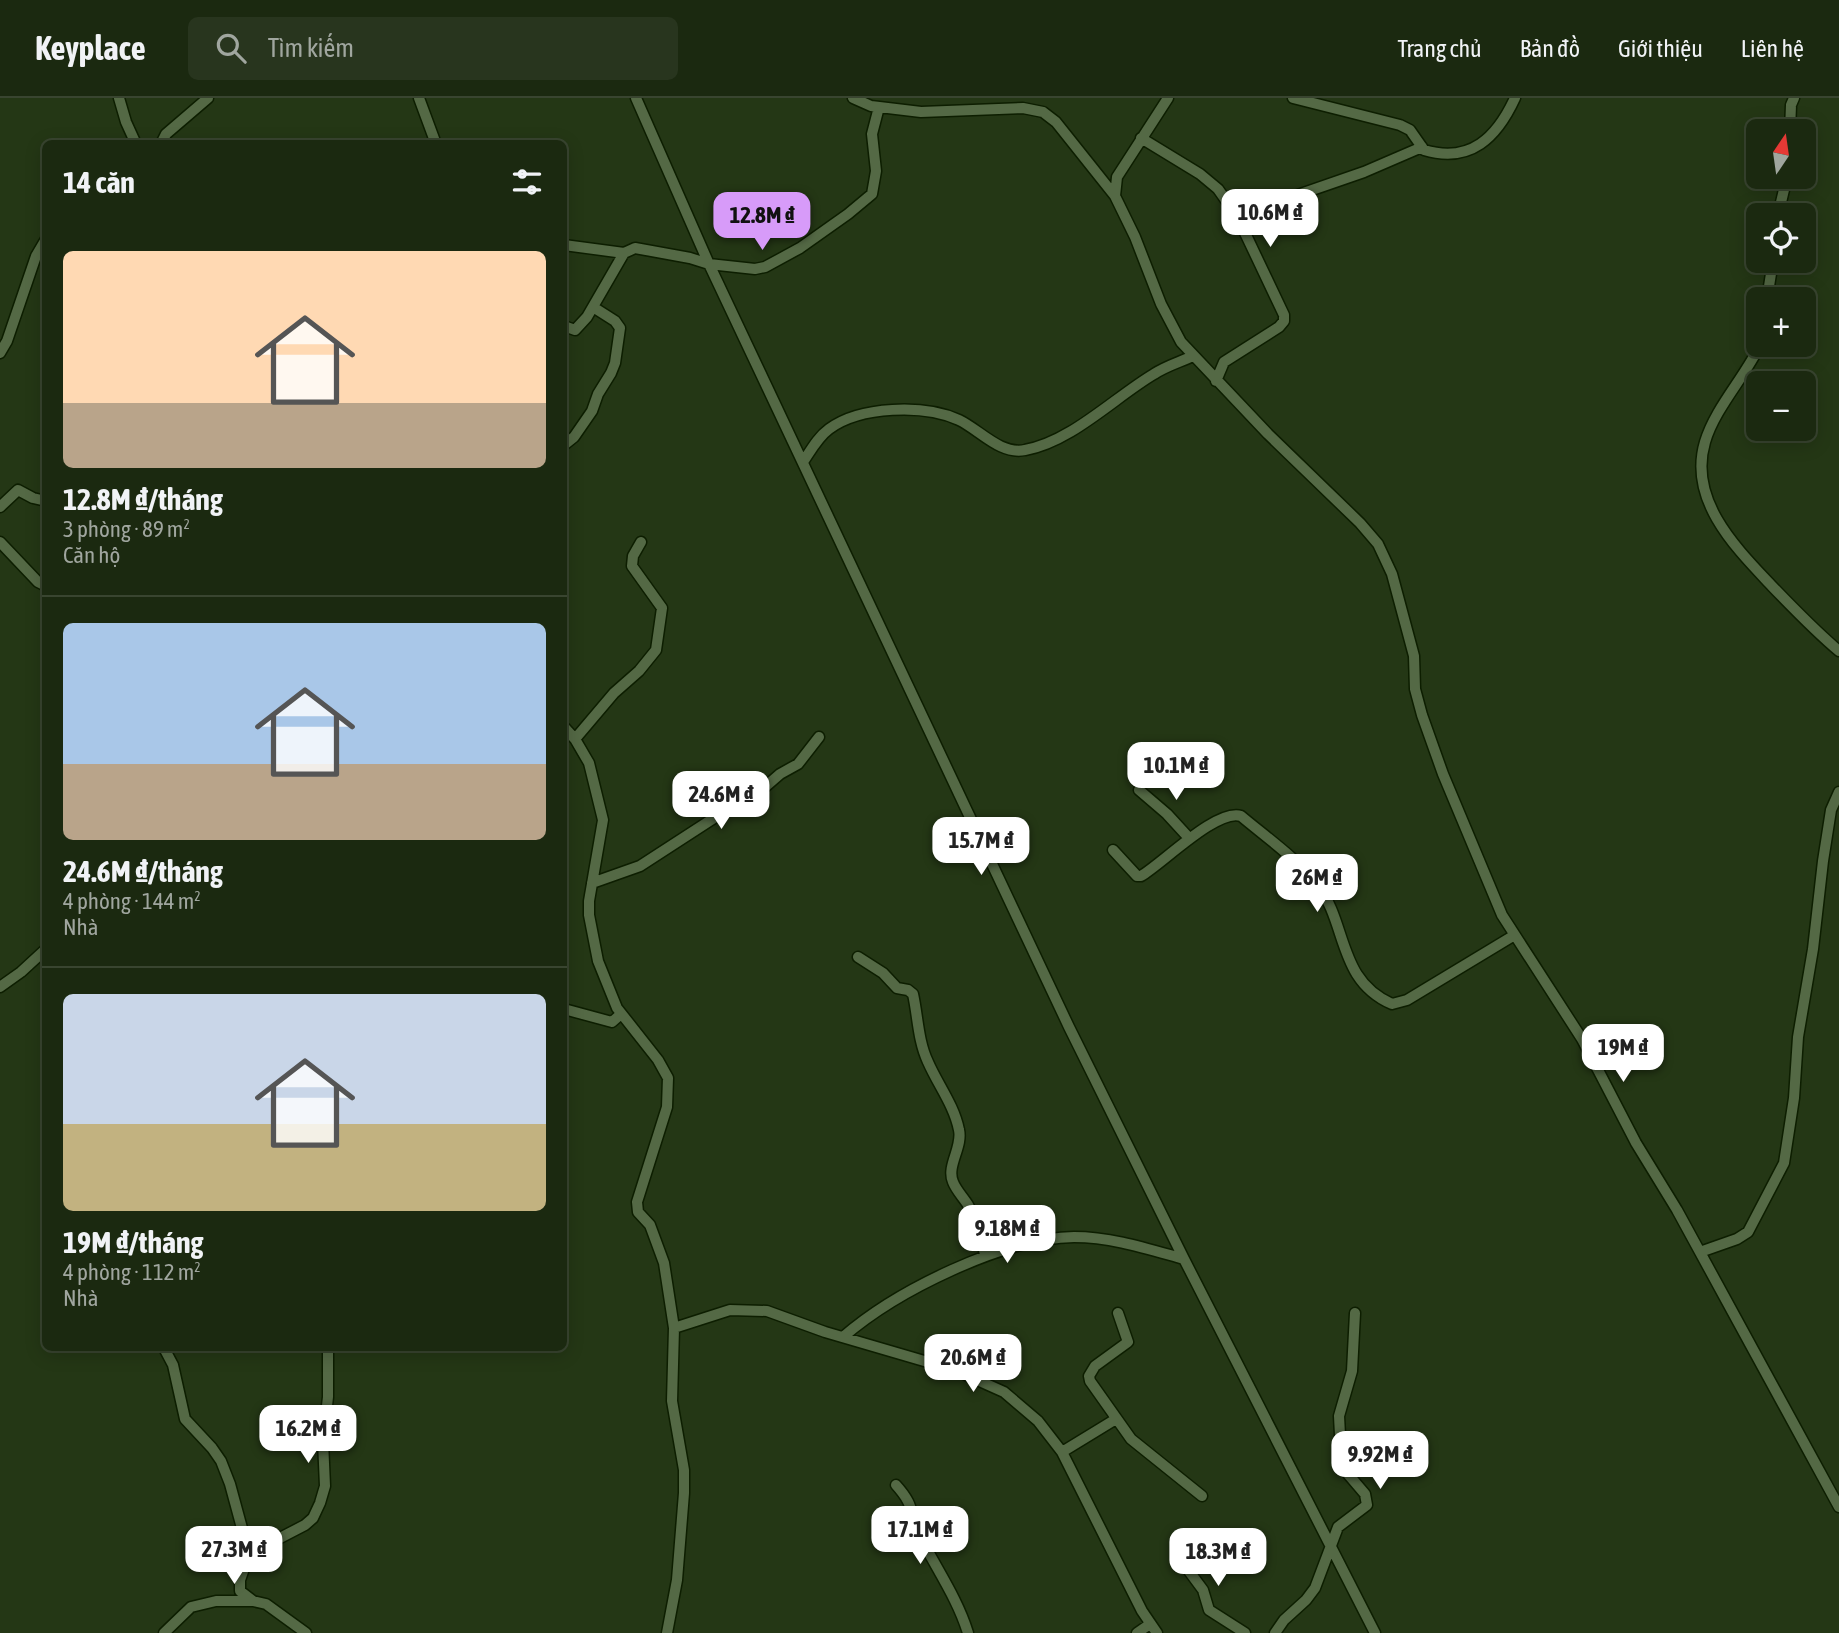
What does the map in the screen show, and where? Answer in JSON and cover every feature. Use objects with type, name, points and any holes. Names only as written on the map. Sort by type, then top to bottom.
[{"type":"street","points":[[119,98],[134,140]]},
{"type":"street","points":[[163,140],[166,134],[208,98]]},
{"type":"street","points":[[419,98],[435,140]]},
{"type":"street","points":[[636,98],[709,264],[1014,913],[1184,1259],[1375,1633]]},
{"type":"street","points":[[853,98],[865,104],[921,112],[1013,107],[1043,112],[1056,122],[1115,196],[1177,337],[1216,380],[1360,523],[1383,554],[1392,574],[1414,656],[1415,689],[1422,715],[1492,895],[1513,936],[1582,1039],[1636,1143],[1700,1252],[1839,1507]]},
{"type":"street","points":[[1115,196],[1117,177],[1168,98]]},
{"type":"street","points":[[1293,98],[1400,125],[1410,130],[1428,151],[1453,154],[1480,145],[1492,135],[1506,118],[1515,98]]},
{"type":"street","points":[[1790,119],[1794,98]]},
{"type":"street","points":[[567,246],[624,253],[635,248],[709,264],[765,267],[800,248],[872,194],[875,180],[872,134],[880,107]]},
{"type":"street","points":[[1141,138],[1208,179],[1219,189],[1237,216],[1280,307],[1284,321],[1279,327],[1224,362],[1216,380]]},
{"type":"street","points":[[1237,216],[1364,172],[1422,147]]},
{"type":"street","points":[[0,353],[7,341],[36,256],[42,246]]},
{"type":"street","points":[[567,327],[575,330],[593,307],[603,285],[624,253]]},
{"type":"street","points":[[567,443],[592,411],[615,363],[620,328],[615,321],[593,307]]},
{"type":"street","points":[[803,462],[828,429],[855,416],[883,411],[923,411],[950,416],[966,423],[1004,448],[1028,450],[1055,439],[1105,409],[1154,373],[1193,356]]},
{"type":"street","points":[[1753,357],[1710,431],[1701,460],[1701,470],[1714,515],[1725,534],[1802,619],[1839,651]]},
{"type":"street","points":[[0,507],[18,490],[42,499]]},
{"type":"street","points":[[0,542],[42,584]]},
{"type":"street","points":[[575,739],[614,693],[639,671],[657,647],[662,607],[632,566],[633,556],[641,542]]},
{"type":"street","points":[[567,730],[575,739],[593,772],[603,820],[589,915],[594,948],[604,979],[621,1014],[658,1060],[668,1078],[667,1107],[637,1202],[638,1212],[650,1225],[664,1263],[674,1328],[672,1401],[684,1471],[677,1580],[667,1633]]},
{"type":"street","points":[[592,883],[640,866],[714,818],[730,802],[765,787],[798,764],[819,737]]},
{"type":"street","points":[[1139,790],[1189,838]]},
{"type":"street","points":[[1700,1252],[1737,1239],[1748,1232],[1784,1163],[1794,1098],[1798,1037],[1813,949],[1823,860],[1831,810],[1839,792]]},
{"type":"street","points":[[1113,850],[1141,877],[1189,838],[1231,815],[1241,816],[1317,885],[1332,910],[1349,962],[1368,987],[1392,1004],[1407,1000],[1513,936]]},
{"type":"street","points":[[0,988],[42,953]]},
{"type":"street","points":[[858,957],[883,973],[897,988],[913,994],[921,1043],[959,1129],[960,1141],[953,1167],[953,1183],[973,1214],[985,1255]]},
{"type":"street","points":[[567,1010],[612,1022],[621,1014]]},
{"type":"street","points":[[842,1337],[895,1299],[985,1255],[1023,1245],[1074,1237],[1134,1244],[1184,1259]]},
{"type":"street","points":[[674,1328],[722,1312],[745,1309],[781,1315],[842,1337],[956,1370],[1004,1392],[1038,1421],[1062,1452],[1154,1629],[1137,1633]]},
{"type":"street","points":[[1118,1313],[1128,1342],[1096,1366],[1088,1376],[1090,1381],[1131,1439],[1202,1496]]},
{"type":"street","points":[[1275,1633],[1315,1588],[1338,1527],[1367,1505],[1365,1494],[1342,1467],[1341,1454],[1340,1405],[1352,1371],[1355,1313]]},
{"type":"street","points":[[166,1351],[173,1365],[185,1419],[212,1448],[227,1474],[249,1554],[240,1580],[240,1591],[253,1601]]},
{"type":"street","points":[[246,1566],[278,1539],[305,1525],[313,1518],[320,1503],[324,1486],[323,1441],[328,1397],[328,1351]]},
{"type":"street","points":[[1062,1452],[1116,1419]]},
{"type":"street","points":[[896,1485],[912,1507],[917,1527],[947,1584],[968,1633]]},
{"type":"street","points":[[1184,1544],[1186,1567],[1203,1590],[1209,1610],[1245,1633]]},
{"type":"street","points":[[164,1633],[185,1611],[201,1603],[216,1601],[253,1601],[266,1604],[306,1633]]}]
